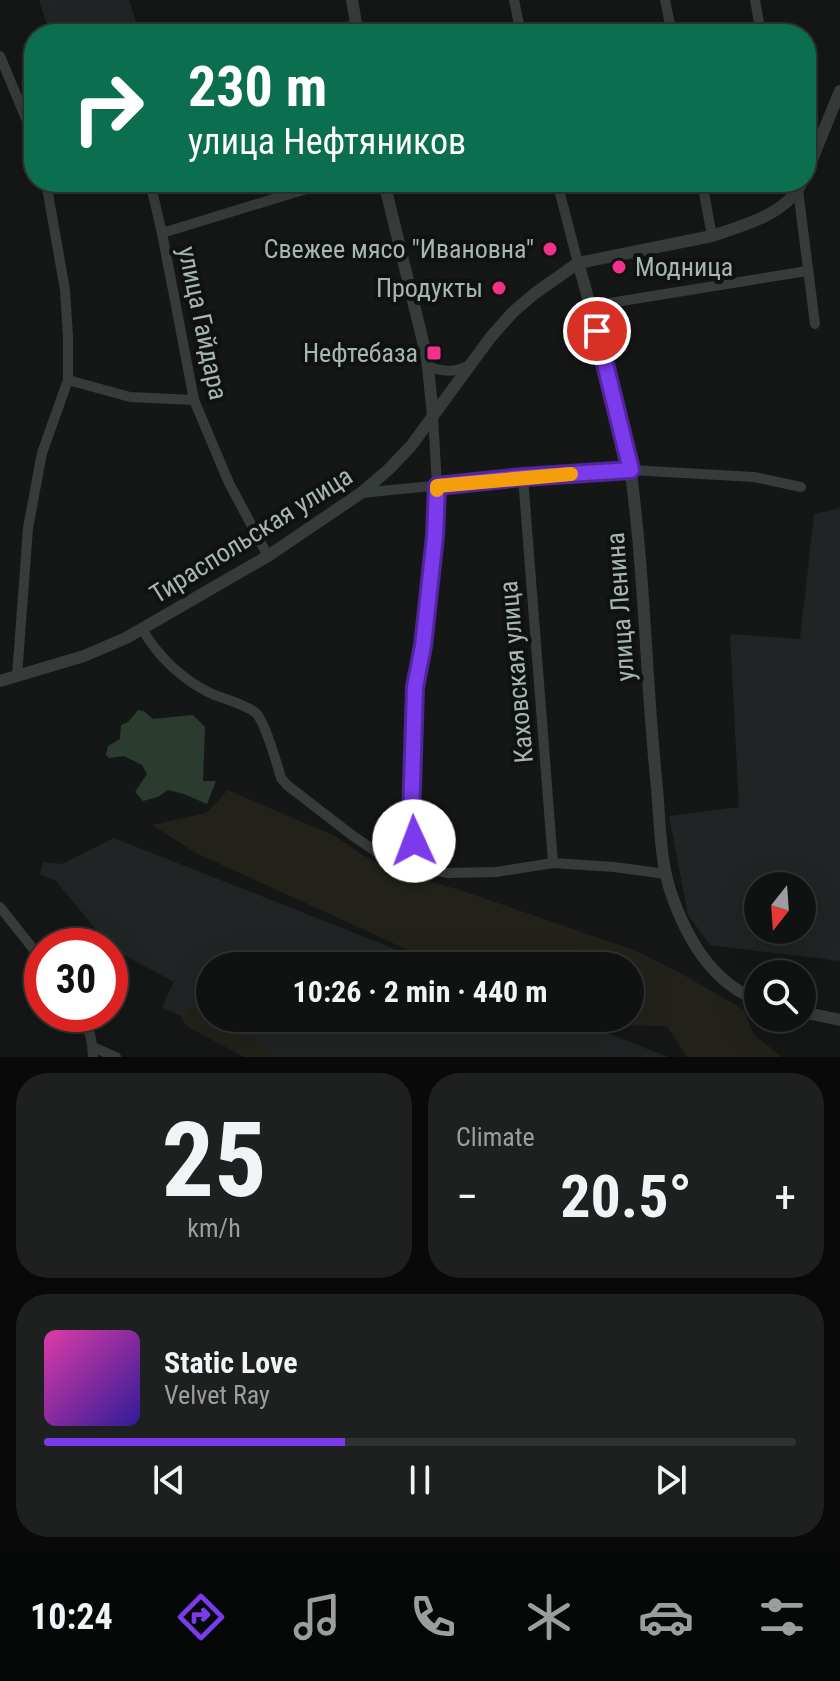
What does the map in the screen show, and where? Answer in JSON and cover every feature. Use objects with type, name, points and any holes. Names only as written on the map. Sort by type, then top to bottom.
[{"type":"street","points":[[352,0],[357,24]]},
{"type":"street","points":[[514,0],[519,24]]},
{"type":"street","points":[[665,0],[670,24]]},
{"type":"street","points":[[755,0],[759,24]]},
{"type":"street","points":[[0,56],[24,112]]},
{"type":"street","points":[[816,150],[840,91]]},
{"type":"street","points":[[17,676],[28,528],[42,453],[68,380],[65,290],[48,192]]},
{"type":"street","name":"улица Гайдара","points":[[152,192],[194,400],[229,483],[268,556]]},
{"type":"street","points":[[162,233],[296,192]]},
{"type":"street","points":[[386,192],[429,367],[437,486],[423,646],[415,687],[411,819],[416,864]]},
{"type":"street","name":"улица Ленина","points":[[560,192],[631,470],[666,874],[687,933],[699,952],[724,979],[744,993]]},
{"type":"street","points":[[704,192],[712,236]]},
{"type":"street","name":"Тираспольская улица","points":[[0,681],[84,656],[142,629],[268,556],[361,493],[411,446],[490,338],[512,313],[578,263],[712,236],[767,215],[796,192]]},
{"type":"street","points":[[800,192],[815,324]]},
{"type":"street","points":[[591,306],[807,271]]},
{"type":"street","points":[[429,367],[450,372],[472,363]]},
{"type":"street","points":[[68,380],[130,397],[194,400]]},
{"type":"street","points":[[361,493],[631,470],[754,477],[801,487]]},
{"type":"street","name":"Каховская улица","points":[[523,477],[553,863]]},
{"type":"street","points":[[142,629],[159,655],[185,677],[209,692],[255,712],[263,725],[281,778],[287,785],[377,852],[447,873],[496,872],[553,863],[666,874]]},
{"type":"street","points":[[0,907],[24,937]]},
{"type":"street","points":[[816,1015],[840,1020]]},
{"type":"street","points":[[89,1032],[93,1052],[116,1057]]},
{"type":"shaded area","points":[[39,0],[129,0],[137,24],[47,24]]},
{"type":"shaded area","points":[[840,508],[840,961],[710,945],[688,915],[669,816],[739,807],[730,634],[800,639],[814,514]]},
{"type":"shaded area","points":[[138,710],[153,719],[193,715],[205,727],[203,781],[216,781],[207,804],[168,790],[143,801],[135,792],[147,774],[142,765],[124,756],[109,758],[106,755],[108,746],[120,739],[121,725]]},
{"type":"shaded area","points":[[228,790],[335,836],[390,870],[460,890],[638,952],[412,952],[196,853],[152,825],[206,813]]},
{"type":"shaded area","points":[[114,838],[403,952],[196,952],[196,1023],[162,1007],[174,982],[128,957],[128,928],[95,928],[56,881],[40,874],[43,862],[62,864]]},
{"type":"shaded area","points":[[644,955],[744,1010],[744,1032],[753,1032],[782,1057],[687,1057],[667,1026],[644,1026]]},
{"type":"shaded area","points":[[187,1009],[196,1009],[196,1031],[188,1027],[181,1019]]},
{"type":"shaded area","points":[[197,1032],[241,1032],[278,1057],[244,1057]]},
{"type":"shaded area","points":[[214,1032],[605,1032],[668,1057],[266,1057]]},
{"type":"slow traffic","points":[[437,490],[437,486],[571,474]]},
{"type":"place","name":"Свежее мясо \"Ивановна\"","points":[[550,249]]},
{"type":"place","name":"Модница","points":[[619,267]]},
{"type":"place","name":"Продукты","points":[[499,288]]},
{"type":"place","name":"Нефтебаза","points":[[434,353]]},
{"type":"route","points":[[414,841],[411,819],[415,687],[423,646],[437,486],[631,470],[597,331]]}]
